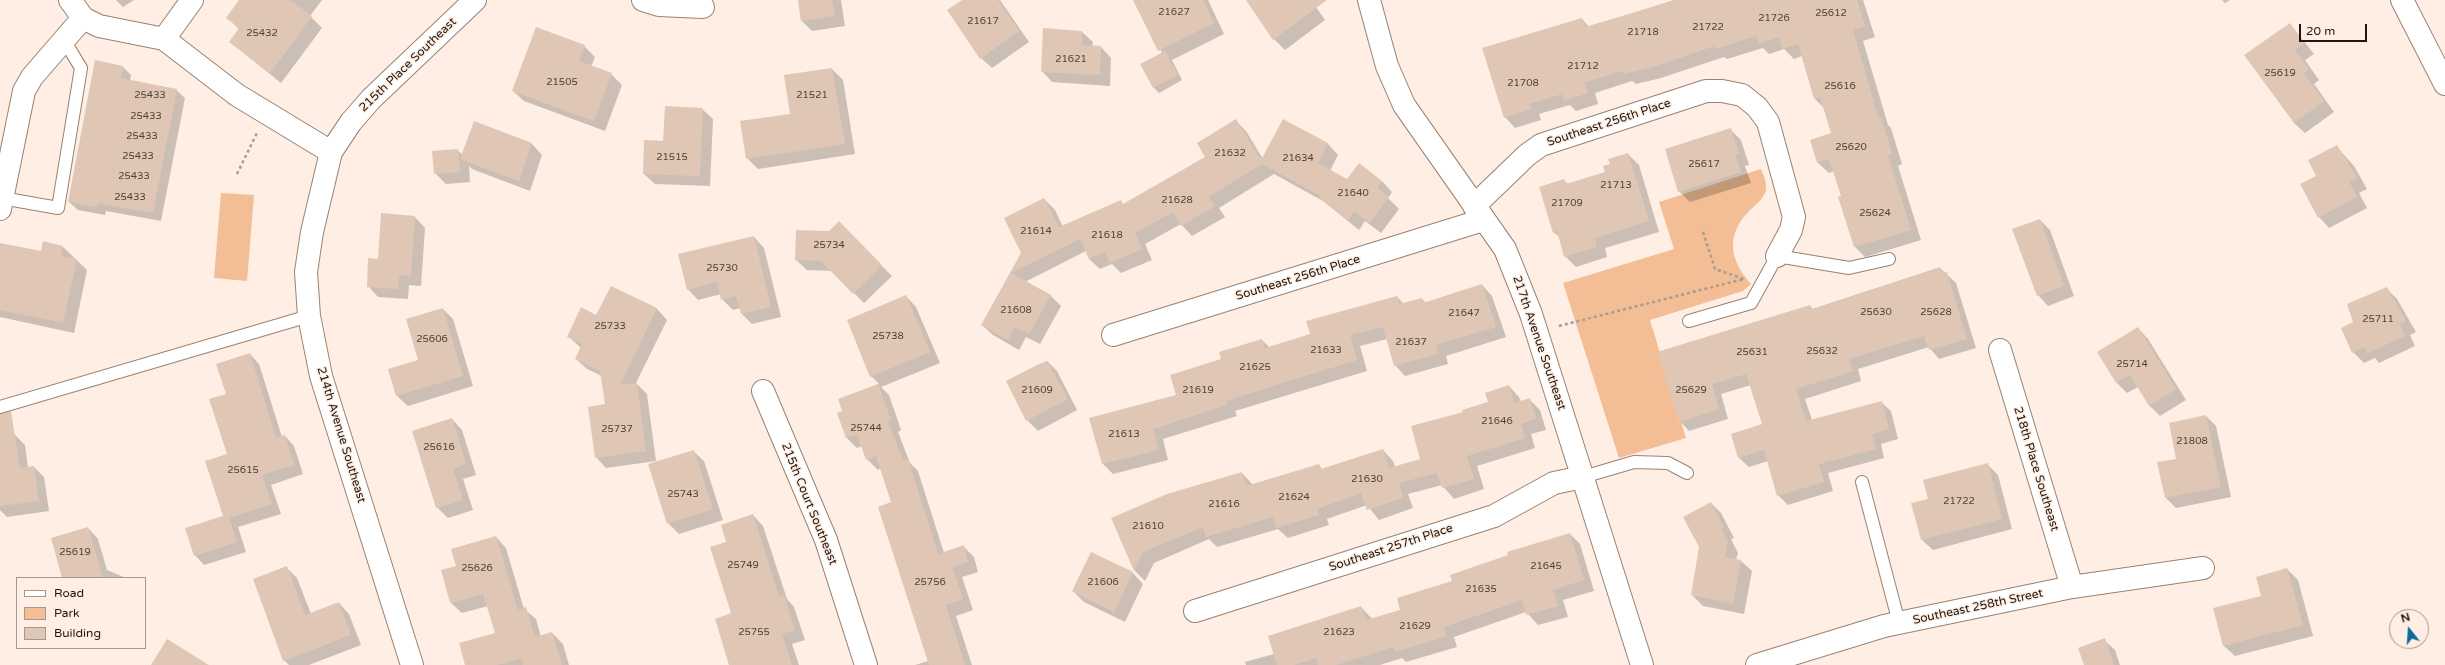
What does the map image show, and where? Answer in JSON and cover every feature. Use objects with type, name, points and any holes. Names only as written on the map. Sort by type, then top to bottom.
[{"type":"street","points":[[70,0],[83,18],[99,26],[164,39],[237,95],[331,152]]},
{"type":"street","points":[[164,39],[192,0]]},
{"type":"street","name":"215th Place Southeast","points":[[331,152],[351,122],[371,99],[475,0]]},
{"type":"street","points":[[643,0],[659,5],[703,7]]},
{"type":"street","name":"217th Avenue Southeast","points":[[1368,0],[1387,66],[1404,105],[1505,250],[1537,331],[1642,665]]},
{"type":"street","points":[[2402,0],[2445,84]]},
{"type":"street","points":[[1,204],[24,91],[32,77],[83,18]]},
{"type":"street","name":"Southeast 256th Place","points":[[1113,336],[1479,213],[1527,155],[1541,145],[1558,137],[1706,92],[1722,91],[1742,95],[1757,107],[1768,122],[1794,217],[1791,230],[1777,256]]},
{"type":"street","name":"214th Avenue Southeast","points":[[331,152],[312,232],[306,272],[309,316],[321,376],[412,665]]},
{"type":"street","name":"218th Place Southeast","points":[[2000,350],[2072,587]]},
{"type":"street","name":"215th Court Southeast","points":[[763,391],[826,540],[866,665]]},
{"type":"street","name":"Southeast 257th Place","points":[[1195,611],[1494,516],[1554,483],[1583,477]]},
{"type":"street","name":"Southeast 258th Street","points":[[1757,665],[1898,623],[2072,587],[2203,568]]},
{"type":"lane","points":[[1,204],[58,208],[81,68],[64,40]]},
{"type":"lane","points":[[1689,321],[1751,303],[1777,256],[1849,268],[1888,258]]},
{"type":"lane","points":[[0,407],[309,316]]},
{"type":"lane","points":[[1583,477],[1634,462],[1668,463],[1687,473]]},
{"type":"lane","points":[[1862,482],[1898,623]]},
{"type":"path","points":[[237,174],[266,112]]},
{"type":"path","points":[[1703,232],[1715,269],[1745,279]]},
{"type":"path","points":[[1537,331],[1750,277]]},
{"type":"green space","points":[[1761,169],[1766,182],[1765,193],[1741,220],[1736,230],[1733,248],[1738,266],[1751,284],[1743,291],[1650,320],[1686,438],[1619,458],[1563,283],[1674,249],[1659,202]]},
{"type":"green space","points":[[221,193],[254,195],[247,281],[214,278]]},
{"type":"building","points":[[239,0],[290,0],[312,16],[270,73],[229,42],[239,28],[226,18]]},
{"type":"building","points":[[798,0],[832,0],[835,16],[801,21]]},
{"type":"building","points":[[962,0],[998,0],[1019,31],[980,59],[947,10]]},
{"type":"building","points":[[1133,0],[1203,0],[1214,23],[1158,51]]},
{"type":"building","points":[[1246,0],[1327,0],[1273,40]]},
{"type":"building","points":[[1676,0],[1857,0],[1865,26],[1853,30],[1878,117],[1881,117],[1892,154],[1888,155],[1911,230],[1854,247],[1838,197],[1841,196],[1829,159],[1817,163],[1810,140],[1831,133],[1820,97],[1814,99],[1798,44],[1782,49],[1779,37],[1758,44],[1756,36],[1715,49],[1714,46],[1650,68],[1624,74],[1623,71],[1585,82],[1588,93],[1564,101],[1562,94],[1529,104],[1531,109],[1504,118],[1482,48],[1582,18],[1585,27]]},
{"type":"building","points":[[2290,23],[2304,43],[2295,50],[2309,69],[2304,73],[2324,101],[2294,123],[2244,55]]},
{"type":"building","points":[[536,27],[585,45],[579,61],[612,73],[594,121],[512,91]]},
{"type":"building","points":[[1043,28],[1082,31],[1082,45],[1101,46],[1100,75],[1041,72]]},
{"type":"building","points":[[1165,51],[1178,75],[1153,88],[1140,64]]},
{"type":"building","points":[[95,60],[123,66],[121,78],[177,89],[153,213],[98,203],[97,207],[68,202]]},
{"type":"building","points":[[832,68],[845,144],[746,159],[740,121],[790,114],[784,75]]},
{"type":"building","points":[[665,106],[703,108],[700,176],[643,174],[644,140],[663,141]]},
{"type":"building","points":[[1236,119],[1261,160],[1283,119],[1328,143],[1318,163],[1347,179],[1359,163],[1382,181],[1377,188],[1389,197],[1370,223],[1354,211],[1348,220],[1319,198],[1321,196],[1262,164],[1209,197],[1215,206],[1181,226],[1173,212],[1135,233],[1142,249],[1110,263],[1105,252],[1089,259],[1080,239],[1011,273],[1051,295],[1029,334],[1015,327],[1008,340],[981,325],[1021,253],[1004,218],[1044,198],[1059,227],[1121,200],[1123,204],[1205,157],[1197,143]]},
{"type":"building","points":[[474,121],[532,143],[519,181],[460,159]]},
{"type":"building","points":[[1731,128],[1739,154],[1735,155],[1741,172],[1678,192],[1665,149]]},
{"type":"building","points":[[2337,145],[2357,178],[2349,182],[2357,197],[2318,218],[2300,184],[2316,176],[2308,160]]},
{"type":"building","points":[[458,149],[460,172],[434,174],[432,151]]},
{"type":"building","points":[[1628,153],[1649,221],[1595,238],[1597,247],[1564,257],[1557,231],[1553,233],[1539,187],[1564,179],[1566,184],[1605,172],[1603,166],[1610,164],[1608,159]]},
{"type":"building","points":[[381,213],[415,216],[411,276],[399,275],[398,289],[367,287],[368,258],[378,259]]},
{"type":"building","points":[[2040,219],[2064,286],[2037,296],[2012,229]]},
{"type":"building","points":[[839,221],[882,265],[853,294],[821,261],[795,260],[796,230],[829,231]]},
{"type":"building","points":[[754,236],[771,307],[741,314],[736,296],[721,300],[717,282],[687,290],[678,254]]},
{"type":"building","points":[[43,241],[63,246],[61,256],[77,259],[63,323],[0,310],[0,243],[41,251]]},
{"type":"building","points":[[1940,267],[1942,273],[1947,272],[1967,339],[1929,350],[1924,336],[1849,359],[1853,371],[1796,389],[1806,421],[1882,401],[1889,429],[1872,434],[1876,449],[1819,464],[1824,482],[1777,496],[1764,450],[1738,458],[1731,434],[1762,424],[1746,374],[1712,384],[1719,409],[1679,422],[1657,352],[1810,305],[1812,309]]},
{"type":"building","points":[[1482,284],[1496,327],[1436,345],[1438,354],[1394,366],[1383,327],[1350,335],[1357,360],[1225,401],[1227,405],[1153,429],[1159,450],[1102,464],[1089,418],[1176,395],[1170,375],[1221,359],[1219,352],[1262,339],[1265,348],[1310,334],[1306,321],[1397,296],[1399,304],[1422,298],[1423,303]]},
{"type":"building","points":[[611,286],[657,308],[620,385],[637,383],[646,451],[595,458],[588,407],[605,404],[600,371],[575,359],[582,344],[567,337],[581,307],[596,315]]},
{"type":"building","points":[[2387,287],[2406,321],[2400,324],[2405,336],[2368,353],[2365,347],[2352,353],[2341,328],[2353,322],[2347,304]]},
{"type":"building","points":[[906,295],[930,352],[870,377],[847,320]]},
{"type":"building","points":[[443,308],[463,376],[396,396],[388,369],[418,360],[406,319]]},
{"type":"building","points":[[2138,327],[2176,389],[2149,406],[2130,375],[2116,383],[2097,352]]},
{"type":"building","points":[[250,353],[276,438],[285,435],[294,465],[262,475],[272,504],[229,518],[237,542],[194,556],[185,528],[223,516],[205,461],[227,454],[209,399],[226,394],[216,364]]},
{"type":"building","points":[[1041,363],[1048,363],[1068,399],[1026,421],[1006,381]]},
{"type":"building","points":[[878,384],[891,420],[888,421],[903,461],[908,459],[938,554],[964,545],[968,562],[952,567],[963,599],[946,605],[965,665],[929,665],[878,507],[891,502],[876,456],[866,460],[857,434],[846,438],[837,413],[842,411],[838,399]]},
{"type":"building","points":[[1509,385],[1514,403],[1530,398],[1536,419],[1521,424],[1525,438],[1467,456],[1474,479],[1442,488],[1437,473],[1399,483],[1403,498],[1367,510],[1361,493],[1317,509],[1319,515],[1276,528],[1273,517],[1206,537],[1203,527],[1143,552],[1134,571],[1111,518],[1167,494],[1242,472],[1246,486],[1319,464],[1321,469],[1383,449],[1389,468],[1420,459],[1411,426],[1463,412],[1462,410],[1488,402],[1485,393]]},
{"type":"building","points":[[11,411],[20,468],[34,466],[39,501],[0,506],[0,414]]},
{"type":"building","points":[[2206,415],[2221,487],[2165,498],[2157,462],[2176,459],[2169,423]]},
{"type":"building","points":[[452,418],[466,464],[453,469],[463,500],[436,508],[412,431]]},
{"type":"building","points":[[694,450],[713,509],[667,524],[648,464]]},
{"type":"building","points":[[1988,463],[2002,519],[1921,540],[1911,503],[1928,499],[1923,480]]},
{"type":"building","points":[[1711,502],[1724,527],[1721,529],[1728,541],[1725,557],[1741,560],[1733,604],[1691,595],[1699,547],[1683,517]]},
{"type":"building","points":[[753,514],[779,597],[784,595],[795,630],[782,634],[792,665],[729,665],[715,619],[731,613],[710,547],[726,542],[721,525]]},
{"type":"building","points":[[88,527],[103,577],[62,577],[51,538]]},
{"type":"building","points":[[1570,533],[1584,580],[1553,590],[1558,606],[1526,615],[1522,600],[1444,627],[1447,636],[1395,652],[1393,647],[1336,665],[1318,665],[1316,658],[1294,665],[1277,665],[1268,636],[1361,606],[1366,620],[1400,610],[1397,598],[1452,581],[1450,575],[1508,555],[1507,552]]},
{"type":"building","points":[[496,536],[518,610],[526,607],[535,637],[552,632],[562,665],[523,665],[521,658],[497,665],[465,665],[459,643],[495,633],[483,594],[450,603],[441,570],[456,566],[451,549]]},
{"type":"building","points":[[1091,552],[1133,572],[1114,612],[1072,591]]},
{"type":"building","points":[[287,566],[305,615],[339,602],[351,635],[283,661],[253,579]]},
{"type":"building","points":[[2287,568],[2303,625],[2223,646],[2213,608],[2261,596],[2256,577]]},
{"type":"building","points":[[2105,638],[2114,665],[2084,665],[2078,648]]},
{"type":"building","points":[[167,639],[209,665],[151,665]]}]
